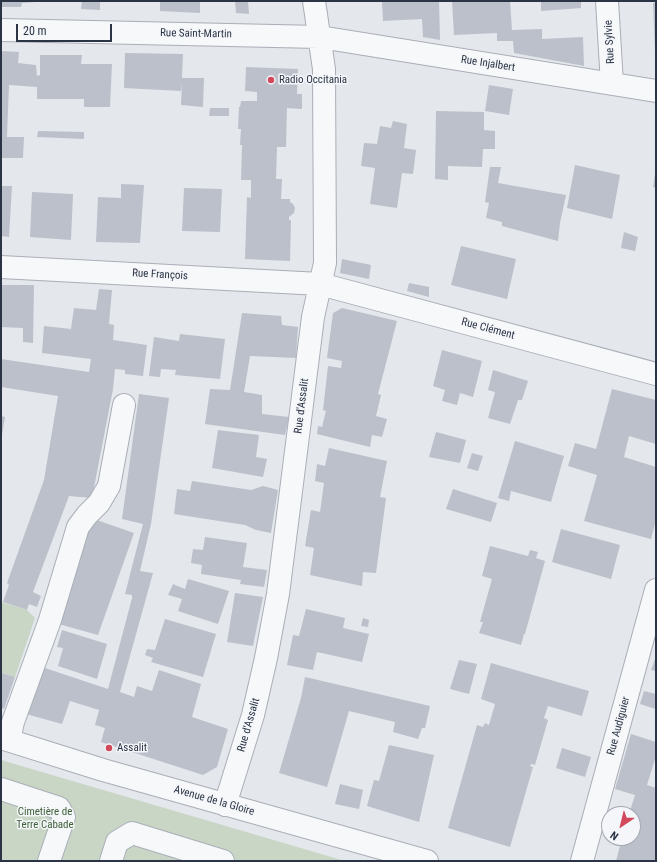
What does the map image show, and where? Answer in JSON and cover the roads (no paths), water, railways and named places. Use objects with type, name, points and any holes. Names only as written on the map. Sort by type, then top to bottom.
[{"type":"street","name":"Rue d'Assalit","points":[[225,805],[253,715],[277,601],[313,317],[325,263],[324,70],[314,1]]},
{"type":"street","name":"Rue Sylvie","points":[[607,1],[612,84]]},
{"type":"street","name":"Rue Saint-Martin","points":[[1,30],[320,36]]},
{"type":"street","name":"Rue Injalbert","points":[[320,36],[656,91]]},
{"type":"street","name":"Rue François","points":[[1,267],[320,284]]},
{"type":"street","name":"Rue Clément","points":[[320,284],[656,374]]},
{"type":"street","points":[[5,739],[13,722],[50,620],[78,527],[99,503],[109,486],[124,405]]},
{"type":"street","name":"Rue Audiguier","points":[[582,861],[656,590]]},
{"type":"street","name":"Avenue de la Gloire","points":[[5,739],[103,770],[427,861]]},
{"type":"street","points":[[1,789],[59,808],[64,817],[49,861]]},
{"type":"street","points":[[111,861],[117,842],[132,833],[223,861]]},
{"type":"place","name":"Radio Occitania","points":[[271,80]]},
{"type":"place","name":"Assalit","points":[[109,748]]},
{"type":"park label","name":"Cimetière de Terre Cabade","points":[[45,818]]}]
